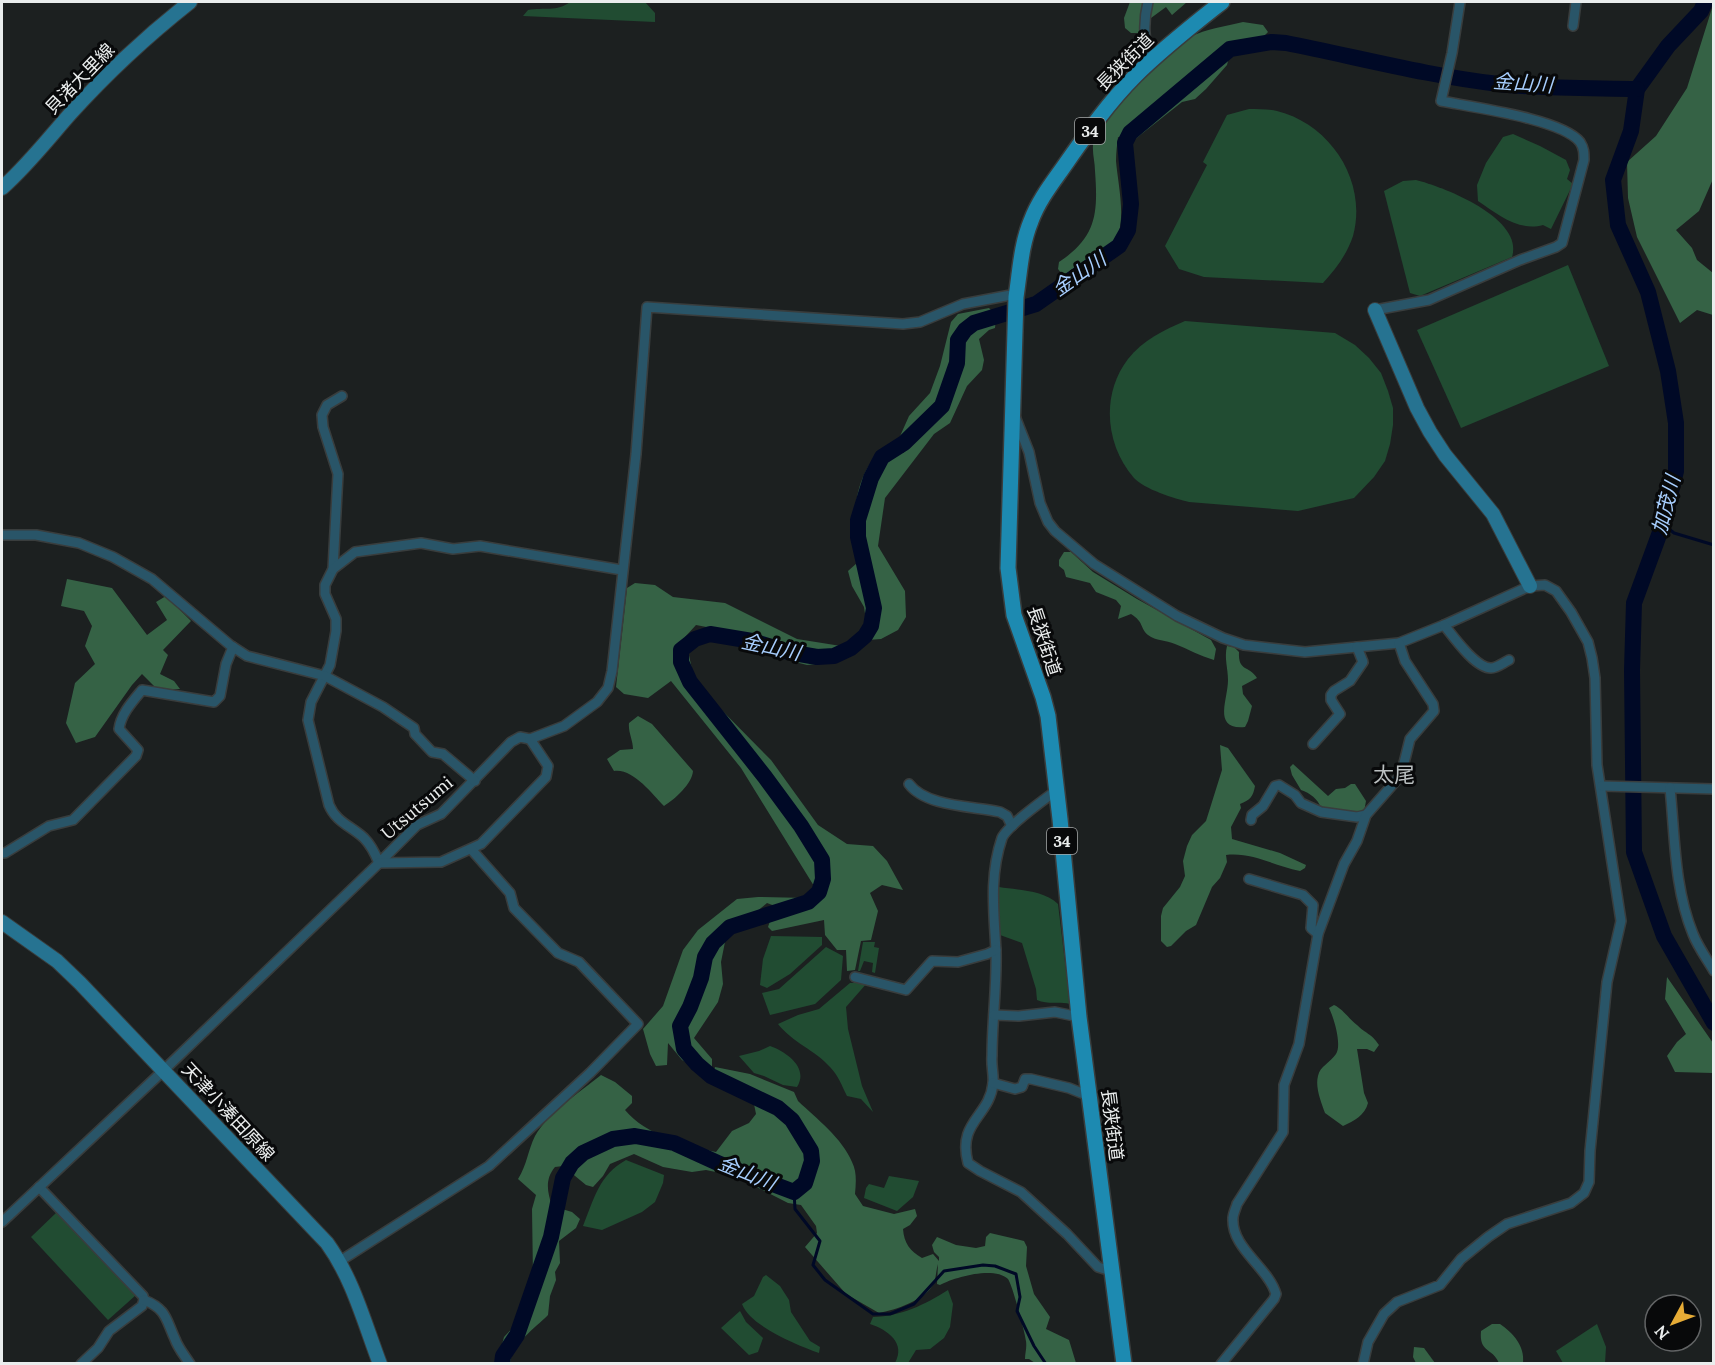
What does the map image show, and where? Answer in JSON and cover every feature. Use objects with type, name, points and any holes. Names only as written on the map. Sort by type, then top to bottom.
[{"type":"main road","name":"貝渚大里線","points":[[2,188],[113,68],[158,27],[190,2]]},
{"type":"main road","name":"長狭街道","points":[[1124,1364],[1079,1017],[1057,790],[1046,707],[1019,633],[1011,599],[1008,568],[1016,296],[1026,237],[1037,207],[1113,100],[1153,59],[1222,2]]},
{"type":"main road","points":[[1375,310],[1425,424],[1445,455],[1493,514],[1530,585]]},
{"type":"main road","name":"天津小湊田原線","points":[[2,922],[57,961],[164,1070],[327,1243],[340,1261],[380,1364]]},
{"type":"street","points":[[1148,2],[1146,44],[1153,59]]},
{"type":"street","points":[[1375,310],[1429,300],[1562,243],[1584,160],[1584,150],[1580,142],[1562,129],[1535,120],[1441,101],[1447,80],[1460,2]]},
{"type":"street","points":[[1573,26],[1576,2]]},
{"type":"street","name":"Utsutsumi","points":[[2,1222],[164,1070],[417,825],[441,814],[511,742],[520,737],[530,739],[564,726],[597,702],[608,688],[612,671],[636,454],[647,307],[903,324],[920,322],[963,304],[1016,296]]},
{"type":"street","points":[[342,396],[327,405],[322,415],[323,427],[338,474],[333,569],[325,585],[325,594],[336,619],[336,631],[330,665],[311,702],[308,720],[333,814],[340,822],[365,839],[374,850],[379,863],[441,862],[481,844],[546,777],[548,766],[530,739]]},
{"type":"street","points":[[1013,412],[1025,438],[1040,503],[1048,522],[1063,539],[1094,564],[1177,616],[1223,638],[1244,645],[1305,652],[1399,643],[1530,585],[1545,585],[1556,591],[1588,642],[1595,678],[1597,765],[1621,921],[1607,982],[1588,1182],[1584,1193],[1571,1203],[1507,1224],[1461,1259],[1440,1285],[1397,1302],[1378,1323],[1368,1342],[1363,1364]]},
{"type":"street","points":[[2,535],[36,535],[79,543],[113,557],[152,579],[233,647],[247,656],[326,676],[383,707],[414,728],[415,734],[432,752],[443,754],[475,781]]},
{"type":"street","points":[[333,569],[355,552],[421,543],[453,549],[480,546],[622,570]]},
{"type":"street","points":[[1444,625],[1476,662],[1485,667],[1493,668],[1509,660]]},
{"type":"street","points":[[1221,1364],[1276,1294],[1265,1273],[1236,1236],[1233,1217],[1237,1204],[1283,1132],[1284,1085],[1299,1044],[1318,934],[1344,864],[1357,842],[1366,815],[1401,775],[1410,739],[1434,711],[1433,704],[1405,661],[1399,643]]},
{"type":"street","points":[[2,853],[49,826],[74,820],[136,756],[138,750],[119,729],[129,705],[142,690],[214,702],[220,696],[226,664],[233,647]]},
{"type":"street","points":[[1313,744],[1341,714],[1331,700],[1331,695],[1350,681],[1363,662],[1357,647]]},
{"type":"street","points":[[909,784],[918,793],[944,803],[1000,812],[1007,816],[1012,826]]},
{"type":"street","points":[[1251,820],[1252,815],[1263,806],[1275,786],[1280,785],[1295,795],[1301,803],[1321,812],[1357,817],[1366,815]]},
{"type":"street","points":[[1602,786],[1713,789]]},
{"type":"street","points":[[1670,788],[1679,884],[1685,910],[1694,936],[1713,971]]},
{"type":"street","points":[[1057,790],[1003,835],[992,889],[996,950],[993,1083],[989,1100],[970,1129],[965,1142],[968,1163],[1021,1192],[1067,1234],[1098,1267],[1111,1271]]},
{"type":"street","points":[[340,1261],[489,1166],[590,1074],[638,1024],[579,962],[558,953],[514,908],[510,893],[471,849]]},
{"type":"street","points":[[1249,879],[1303,895],[1312,905],[1311,928],[1318,934]]},
{"type":"street","points":[[855,976],[906,990],[932,961],[957,962],[996,950]]},
{"type":"street","points":[[994,1015],[1019,1017],[1055,1012],[1079,1017]]},
{"type":"street","points":[[993,1083],[1015,1089],[1022,1087],[1025,1079],[1031,1079],[1069,1088],[1089,1096]]},
{"type":"street","points":[[39,1187],[143,1296],[144,1300],[142,1306],[108,1331],[98,1348],[81,1364]]},
{"type":"street","points":[[144,1300],[152,1303],[168,1318],[175,1341],[190,1364]]},
{"type":"green space","points":[[570,2],[645,2],[655,13],[655,22],[523,16],[528,10],[555,8]]},
{"type":"green space","points":[[1130,2],[1145,2],[1141,14],[1140,33],[1131,33],[1125,28],[1124,18]]},
{"type":"green space","points":[[1153,2],[1187,2],[1172,15],[1166,7],[1151,18],[1149,10]]},
{"type":"green space","points":[[1713,5],[1713,179],[1699,211],[1676,230],[1692,248],[1697,260],[1713,273],[1713,315],[1697,310],[1680,323],[1637,237],[1628,198],[1627,162],[1656,136],[1687,88]]},
{"type":"green space","points":[[1243,22],[1263,25],[1268,32],[1262,38],[1242,42],[1229,57],[1227,65],[1195,99],[1182,102],[1134,140],[1118,137],[1116,161],[1121,218],[1116,239],[1111,247],[1101,255],[1077,267],[1067,275],[1062,274],[1058,269],[1059,262],[1081,243],[1088,233],[1095,212],[1093,148],[1098,129],[1152,69],[1190,37]]},
{"type":"green space","points":[[1249,109],[1277,111],[1313,128],[1328,142],[1350,176],[1355,195],[1356,215],[1353,236],[1341,261],[1323,283],[1204,277],[1179,269],[1165,246],[1207,165],[1203,162],[1227,115]]},
{"type":"green space","points":[[1513,134],[1566,160],[1570,170],[1567,179],[1573,184],[1551,229],[1543,225],[1534,227],[1517,224],[1478,201],[1477,185],[1486,163],[1503,137]]},
{"type":"green space","points":[[1416,180],[1462,197],[1494,217],[1506,230],[1512,243],[1512,257],[1420,296],[1410,293],[1384,191],[1403,181]]},
{"type":"green space","points":[[1568,265],[1609,366],[1461,428],[1417,330]]},
{"type":"green space","points":[[989,308],[995,317],[995,328],[979,339],[984,360],[982,370],[967,386],[950,423],[934,434],[885,498],[878,546],[905,591],[906,617],[898,630],[881,639],[868,640],[864,629],[866,620],[864,607],[852,586],[848,571],[857,563],[855,514],[863,478],[870,464],[883,449],[904,453],[897,443],[909,416],[930,393],[940,366],[951,322],[958,314]]},
{"type":"green space","points":[[1185,321],[1335,333],[1355,345],[1381,373],[1393,408],[1390,444],[1385,461],[1374,477],[1354,498],[1298,511],[1189,502],[1160,493],[1134,478],[1124,465],[1112,435],[1110,403],[1113,388],[1128,359],[1140,346]]},
{"type":"green space","points":[[1064,552],[1071,552],[1093,572],[1211,640],[1216,649],[1214,660],[1151,637],[1131,614],[1118,619],[1121,606],[1116,600],[1096,592],[1090,583],[1066,577],[1064,570],[1059,566],[1059,560]]},
{"type":"green space","points":[[67,579],[112,588],[147,635],[167,620],[156,602],[166,596],[191,621],[163,650],[168,655],[160,674],[174,681],[180,689],[158,690],[142,674],[95,737],[76,743],[66,723],[75,683],[95,664],[85,646],[92,626],[84,611],[61,606]]},
{"type":"green space","points":[[635,583],[655,585],[673,597],[725,603],[797,639],[841,646],[830,663],[807,665],[748,650],[722,630],[696,625],[685,637],[695,683],[771,760],[818,825],[847,844],[873,846],[887,861],[903,890],[882,885],[870,893],[878,911],[871,940],[861,941],[855,970],[847,971],[846,950],[837,950],[825,935],[824,920],[772,931],[768,927],[775,906],[767,903],[726,937],[721,962],[723,984],[718,1002],[694,1038],[712,1059],[712,1068],[701,1071],[682,1060],[668,1043],[667,1065],[656,1066],[643,1029],[663,1006],[683,950],[698,930],[737,899],[807,898],[814,886],[741,768],[671,681],[648,698],[624,694],[616,687],[627,588]]},
{"type":"green space","points":[[1227,646],[1234,647],[1239,652],[1242,666],[1257,678],[1242,686],[1243,694],[1252,706],[1245,727],[1235,727],[1228,724],[1225,719],[1228,680]]},
{"type":"green space","points":[[638,716],[652,724],[693,771],[686,786],[664,806],[635,778],[621,771],[614,771],[607,759],[620,750],[633,749],[629,723]]},
{"type":"green space","points":[[1220,745],[1228,748],[1255,786],[1250,798],[1240,804],[1241,808],[1231,827],[1232,839],[1280,853],[1306,865],[1300,871],[1254,857],[1226,855],[1227,862],[1220,878],[1212,887],[1196,925],[1167,947],[1161,941],[1163,908],[1180,887],[1185,876],[1183,861],[1192,835],[1206,821],[1222,770]]},
{"type":"green space","points":[[1293,764],[1328,796],[1336,789],[1355,784],[1366,801],[1364,812],[1321,808],[1313,797],[1301,790],[1292,775],[1290,767]]},
{"type":"green space","points":[[999,887],[1038,893],[1058,904],[1070,1004],[1037,1000],[1036,989],[1022,943],[1000,935],[997,912]]},
{"type":"green space","points":[[771,936],[822,937],[822,945],[790,974],[767,988],[760,985],[763,959]]},
{"type":"green space","points":[[863,942],[875,942],[874,947],[879,948],[875,973],[872,972],[873,963],[864,961],[858,971]]},
{"type":"green space","points":[[826,947],[843,956],[841,980],[815,1004],[770,1015],[762,993],[779,989]]},
{"type":"green space","points":[[1667,977],[1713,1043],[1713,1073],[1675,1072],[1667,1056],[1686,1034],[1665,999]]},
{"type":"green space","points":[[850,983],[867,983],[846,1007],[848,1029],[862,1086],[873,1112],[861,1099],[847,1096],[838,1077],[830,1067],[778,1024],[819,1009]]},
{"type":"green space","points":[[1334,1005],[1379,1045],[1374,1052],[1357,1049],[1364,1093],[1368,1103],[1362,1114],[1343,1126],[1325,1113],[1317,1085],[1321,1070],[1338,1050],[1337,1031],[1329,1008]]},
{"type":"green space","points":[[770,1046],[783,1052],[798,1067],[800,1080],[797,1087],[783,1085],[754,1073],[739,1056]]},
{"type":"green space","points":[[715,1067],[750,1074],[794,1092],[798,1101],[828,1129],[848,1153],[855,1170],[855,1194],[863,1206],[894,1214],[915,1209],[917,1216],[910,1225],[903,1229],[908,1246],[922,1258],[933,1254],[939,1261],[932,1245],[937,1237],[956,1245],[976,1248],[985,1246],[986,1237],[990,1233],[1024,1241],[1027,1247],[1026,1266],[1034,1294],[1050,1317],[1046,1329],[1069,1340],[1076,1363],[1035,1363],[1025,1359],[1026,1341],[1018,1308],[1010,1283],[1002,1275],[974,1274],[940,1285],[937,1284],[938,1264],[934,1283],[924,1294],[901,1307],[879,1313],[846,1294],[805,1247],[817,1233],[816,1226],[801,1205],[788,1203],[735,1176],[706,1170],[692,1172],[663,1167],[634,1154],[610,1164],[593,1187],[586,1185],[563,1166],[555,1167],[548,1185],[552,1206],[572,1212],[580,1219],[576,1228],[559,1241],[560,1263],[555,1272],[556,1280],[550,1296],[548,1315],[515,1349],[510,1363],[497,1363],[504,1337],[516,1324],[533,1276],[532,1209],[536,1195],[518,1179],[535,1136],[541,1127],[565,1103],[601,1075],[615,1082],[632,1096],[632,1103],[625,1110],[644,1126],[679,1143],[716,1152],[732,1131],[749,1123],[756,1114],[754,1104],[726,1089],[714,1071]]},
{"type":"green space","points":[[626,1160],[664,1175],[655,1202],[642,1212],[602,1230],[583,1226],[603,1180]]},
{"type":"green space","points":[[889,1176],[919,1181],[913,1197],[897,1211],[864,1198],[869,1184],[884,1188]]},
{"type":"green space","points":[[57,1212],[136,1295],[108,1320],[31,1237]]},
{"type":"green space","points":[[766,1275],[780,1286],[789,1300],[791,1312],[810,1341],[820,1347],[819,1353],[775,1334],[754,1320],[747,1312],[742,1304],[754,1296]]},
{"type":"green space","points":[[948,1290],[953,1304],[950,1327],[944,1338],[930,1349],[916,1350],[908,1363],[895,1363],[898,1356],[897,1343],[889,1334],[870,1324],[873,1317],[912,1309]]},
{"type":"green space","points":[[740,1311],[746,1322],[763,1338],[758,1352],[749,1355],[721,1328]]},
{"type":"green space","points":[[1492,1324],[1500,1324],[1514,1336],[1522,1351],[1523,1363],[1499,1363],[1484,1347],[1481,1331]]},
{"type":"green space","points":[[1597,1324],[1606,1347],[1605,1363],[1563,1363],[1556,1351]]},
{"type":"green space","points":[[1414,1347],[1424,1348],[1435,1363],[1416,1363],[1413,1357]]},
{"type":"waterway","name":"加茂川","points":[[1705,2],[1701,11],[1668,46],[1637,89],[1631,131],[1613,180],[1618,225],[1648,292],[1668,371],[1676,423],[1676,471],[1663,524],[1634,603],[1632,670],[1634,852],[1664,936],[1714,1023]]},
{"type":"waterway","name":"金山川","points":[[502,1364],[503,1356],[517,1335],[551,1237],[563,1178],[572,1163],[583,1153],[613,1139],[635,1136],[674,1143],[720,1164],[794,1192],[805,1183],[812,1161],[811,1151],[792,1120],[778,1108],[711,1076],[684,1049],[680,1026],[690,1007],[701,978],[705,957],[713,943],[730,927],[808,902],[819,892],[823,879],[822,860],[801,826],[765,777],[690,682],[681,662],[681,650],[695,639],[710,634],[752,641],[788,652],[817,657],[834,656],[851,648],[865,636],[871,626],[874,608],[858,537],[858,520],[871,478],[882,457],[904,443],[942,406],[957,363],[958,340],[965,330],[974,323],[1036,304],[1119,246],[1128,230],[1131,204],[1125,143],[1130,133],[1230,49],[1272,42],[1499,84],[1551,88],[1637,89]]},
{"type":"waterway","points":[[1663,524],[1674,533],[1714,545]]},
{"type":"waterway","points":[[794,1192],[795,1209],[820,1241],[813,1265],[825,1280],[873,1314],[890,1314],[914,1304],[944,1271],[983,1265],[995,1266],[1016,1274],[1020,1297],[1017,1311],[1034,1346],[1046,1364]]},
{"type":"district","name":"太尾","points":[[1394,775]]}]
